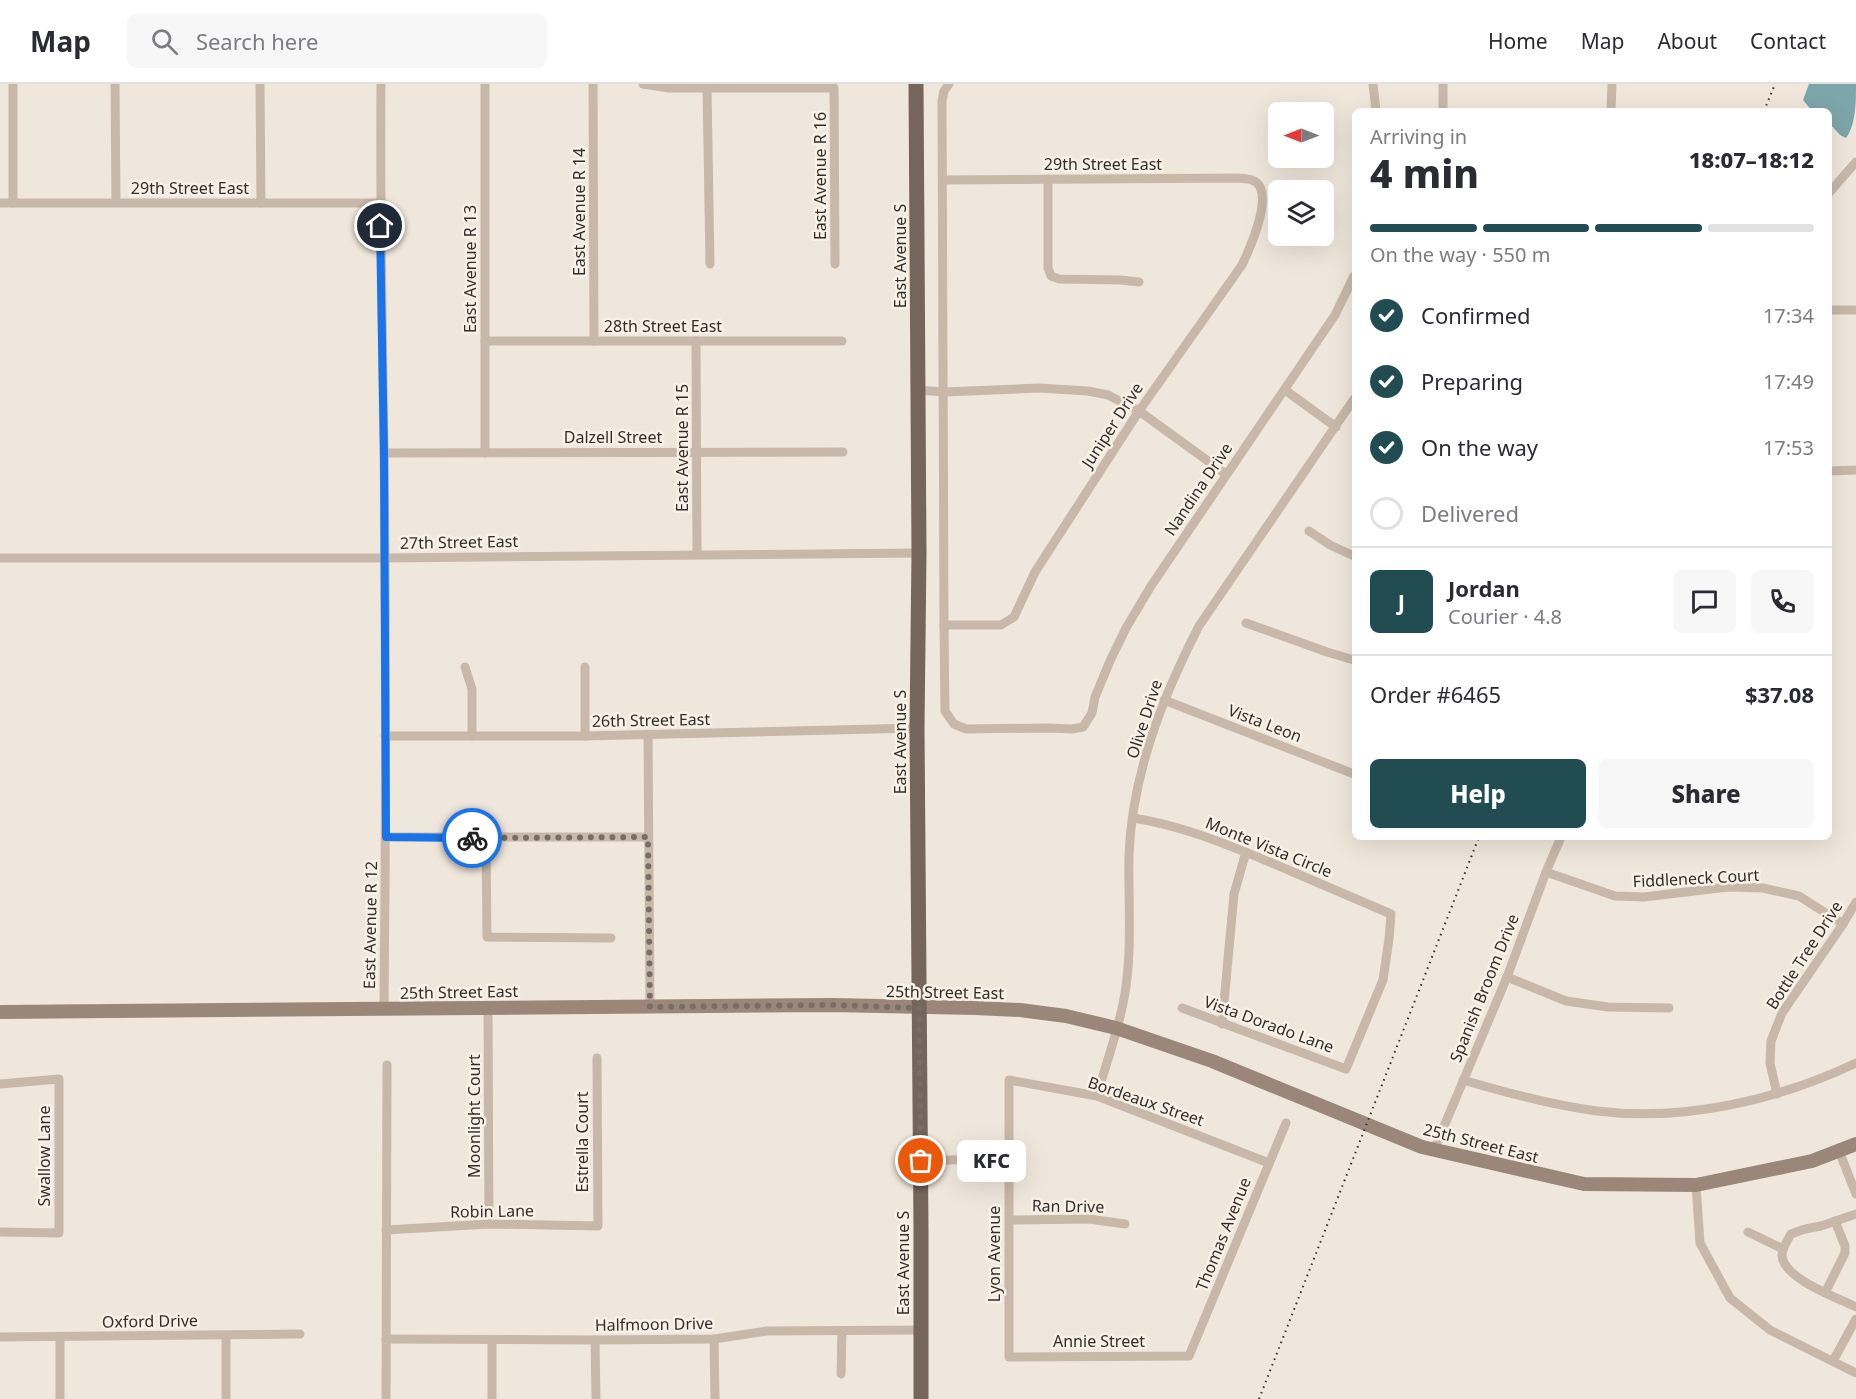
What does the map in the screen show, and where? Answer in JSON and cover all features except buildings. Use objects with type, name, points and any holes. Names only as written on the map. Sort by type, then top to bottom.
[{"type":"main road","name":"East Avenue S","points":[[916,84],[921,1399]]},
{"type":"main road","name":"25th Street East","points":[[0,1012],[832,1005],[1020,1010],[1066,1016],[1116,1028],[1212,1061],[1422,1147],[1584,1184],[1696,1185],[1812,1161],[1856,1146]]},
{"type":"street","points":[[13,84],[13,203]]},
{"type":"street","points":[[115,84],[116,202]]},
{"type":"street","points":[[260,84],[261,203]]},
{"type":"street","name":"East Avenue R 12","points":[[381,84],[386,837],[384,1010]]},
{"type":"street","name":"East Avenue R 13","points":[[485,84],[485,453]]},
{"type":"street","name":"East Avenue R 14","points":[[593,84],[594,341]]},
{"type":"street","points":[[643,84],[669,88],[772,85]]},
{"type":"street","points":[[944,625],[942,101],[944,91],[949,84]]},
{"type":"street","points":[[1373,84],[1376,108]]},
{"type":"street","points":[[1443,84],[1443,108]]},
{"type":"street","points":[[1611,108],[1612,84]]},
{"type":"street","name":"East Avenue R 16","points":[[772,85],[834,88],[835,264]]},
{"type":"street","points":[[707,88],[710,264]]},
{"type":"street","points":[[1832,189],[1856,162]]},
{"type":"street","name":"29th Street East","points":[[943,180],[1239,178],[1251,179],[1260,187]]},
{"type":"street","points":[[1048,179],[1048,268],[1051,276],[1059,279],[1139,282]]},
{"type":"street","name":"Juniper Drive","points":[[944,625],[1001,625],[1014,617],[1035,572],[1139,411],[1242,265],[1253,243],[1259,219],[1262,200],[1260,187]]},
{"type":"street","name":"29th Street East","points":[[0,204],[380,203]]},
{"type":"street","name":"Nandina Drive","points":[[944,625],[945,711],[954,724],[966,729],[1072,729],[1083,727],[1092,713],[1095,697],[1126,628],[1150,586],[1335,315],[1352,280]]},
{"type":"street","points":[[1832,310],[1856,310]]},
{"type":"street","name":"East Avenue R 15","points":[[696,340],[697,554]]},
{"type":"street","name":"28th Street East","points":[[485,341],[842,341]]},
{"type":"street","points":[[918,390],[944,392],[1039,388],[1088,391],[1108,395],[1139,411],[1226,474]]},
{"type":"street","points":[[1285,390],[1336,427]]},
{"type":"street","name":"Olive Drive","points":[[1097,1096],[1126,989],[1129,960],[1129,853],[1133,818],[1150,740],[1164,700],[1178,666],[1199,626],[1352,402]]},
{"type":"street","name":"Dalzell Street","points":[[384,453],[843,452]]},
{"type":"street","points":[[1832,471],[1856,470]]},
{"type":"street","points":[[1309,531],[1330,545],[1352,555]]},
{"type":"street","name":"27th Street East","points":[[0,558],[384,558],[919,553]]},
{"type":"street","points":[[1246,623],[1352,659]]},
{"type":"street","points":[[465,667],[472,689],[472,736]]},
{"type":"street","points":[[585,667],[585,736]]},
{"type":"street","name":"Vista Leon","points":[[1164,700],[1352,773]]},
{"type":"street","name":"26th Street East","points":[[385,736],[585,736],[917,728]]},
{"type":"street","points":[[648,735],[650,1007]]},
{"type":"street","name":"Monte Vista Circle","points":[[1133,818],[1185,830],[1246,852],[1391,914],[1383,980],[1346,1069]]},
{"type":"street","points":[[386,837],[648,837]]},
{"type":"street","points":[[486,838],[487,937],[611,938]]},
{"type":"street","name":"Spanish Broom Drive","points":[[1434,1150],[1507,977],[1559,840]]},
{"type":"street","points":[[1222,1024],[1234,894],[1246,852]]},
{"type":"street","name":"Fiddleneck Court","points":[[1546,872],[1616,896],[1644,897],[1728,887],[1763,888],[1799,896],[1843,924]]},
{"type":"street","name":"Bottle Tree Drive","points":[[1777,1094],[1770,1063],[1771,1041],[1782,1013],[1856,902]]},
{"type":"street","points":[[1507,977],[1566,1001],[1608,1007],[1669,1008]]},
{"type":"street","name":"Vista Dorado Lane","points":[[1182,1008],[1346,1069]]},
{"type":"street","name":"Moonlight Court","points":[[488,1009],[489,1224]]},
{"type":"street","name":"Estrella Court","points":[[597,1058],[598,1226]]},
{"type":"street","points":[[1463,1080],[1528,1099],[1598,1111],[1666,1112],[1723,1107],[1777,1094],[1827,1077],[1856,1063]]},
{"type":"street","points":[[386,1399],[387,1065]]},
{"type":"street","name":"Swallow Lane","points":[[0,1084],[59,1079],[58,1233],[0,1232]]},
{"type":"street","name":"Bordeaux Street","points":[[1009,1080],[1097,1096],[1269,1162]]},
{"type":"street","name":"Lyon Avenue","points":[[1009,1080],[1009,1357]]},
{"type":"street","name":"Thomas Avenue","points":[[1189,1356],[1286,1123]]},
{"type":"street","points":[[1839,1151],[1856,1194]]},
{"type":"street","points":[[921,1161],[1009,1158]]},
{"type":"street","points":[[1696,1185],[1700,1244],[1730,1298],[1770,1330],[1856,1373]]},
{"type":"street","points":[[1856,1214],[1791,1234],[1783,1249],[1784,1262],[1788,1269],[1815,1288],[1856,1306]]},
{"type":"street","name":"Ran Drive","points":[[1010,1220],[1089,1219],[1125,1224]]},
{"type":"street","points":[[1825,1293],[1845,1253],[1845,1246],[1835,1221]]},
{"type":"street","name":"Robin Lane","points":[[386,1230],[489,1224],[598,1226]]},
{"type":"street","points":[[1748,1232],[1783,1249]]},
{"type":"street","points":[[1833,1362],[1856,1318]]},
{"type":"street","name":"Halfmoon Drive","points":[[386,1339],[714,1339],[767,1331],[921,1330]]},
{"type":"street","points":[[841,1374],[842,1331]]},
{"type":"street","name":"Oxford Drive","points":[[0,1337],[300,1334]]},
{"type":"street","points":[[226,1335],[226,1399]]},
{"type":"street","points":[[60,1336],[60,1399]]},
{"type":"street","points":[[714,1339],[715,1399]]},
{"type":"street","points":[[492,1340],[492,1399]]},
{"type":"street","points":[[595,1340],[596,1399]]},
{"type":"street","name":"Annie Street","points":[[1009,1357],[1189,1356]]},
{"type":"water","points":[[1809,84],[1856,84],[1854,120],[1846,138],[1832,126],[1832,108],[1810,108],[1803,100]]},
{"type":"railway","points":[[1765,108],[1775,84]]},
{"type":"railway","points":[[1259,1399],[1478,840]]},
{"type":"way so far","points":[[472,838],[648,837],[650,1007],[832,1005],[919,1008],[921,1161]]},
{"type":"place","name":"KFC","points":[[921,1161]]},
{"type":"route","points":[[380,226],[386,837],[472,838]]}]
